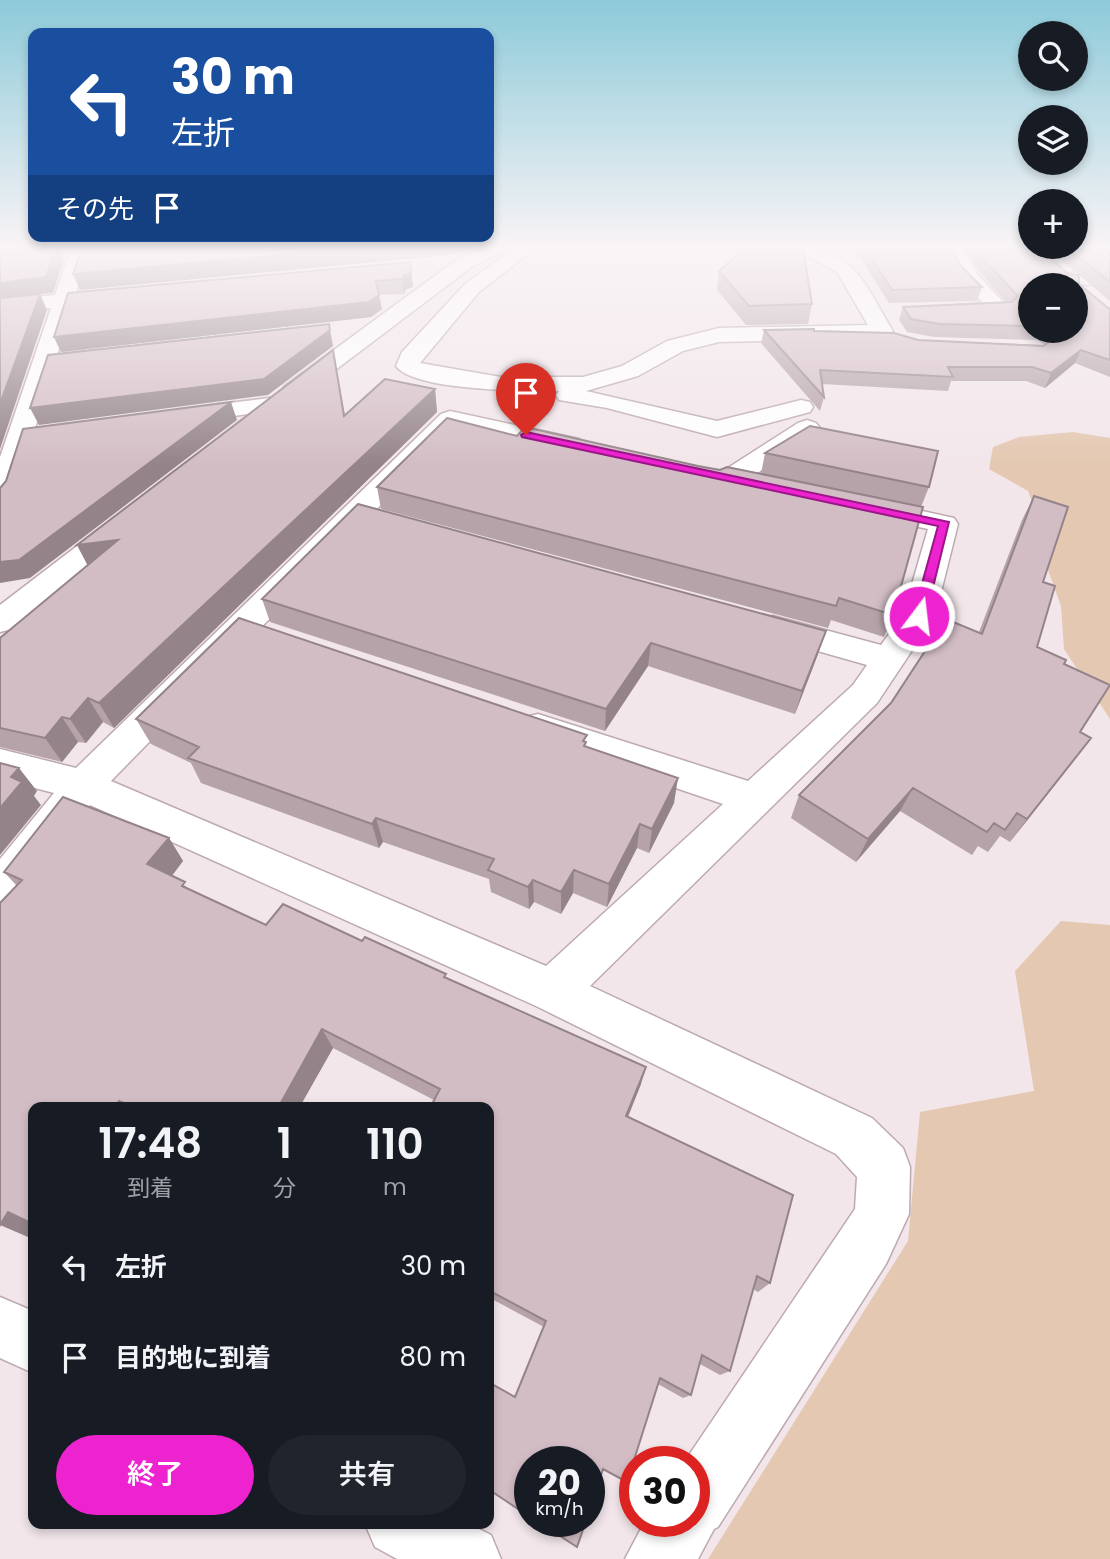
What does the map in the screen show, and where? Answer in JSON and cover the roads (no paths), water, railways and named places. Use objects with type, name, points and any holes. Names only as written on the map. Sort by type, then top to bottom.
[{"type":"street","points":[[0,498],[59,321]]},
{"type":"street","points":[[245,429],[383,321]]},
{"type":"street","points":[[442,321],[410,356],[408,366],[419,373],[608,401],[717,429],[811,413],[716,476],[770,487]]},
{"type":"street","points":[[501,384],[584,383],[603,380],[630,371],[675,346],[719,334],[876,321]]},
{"type":"street","points":[[873,322],[897,344]]},
{"type":"street","points":[[336,331],[377,326]]},
{"type":"street","points":[[46,363],[74,360]]},
{"type":"street","points":[[155,420],[276,404]]},
{"type":"street","points":[[0,890],[83,785],[241,627],[369,517],[450,419],[596,450]]},
{"type":"street","points":[[21,437],[48,433]]},
{"type":"street","points":[[552,991],[865,694],[919,616],[944,524],[837,501]]},
{"type":"street","points":[[0,621],[149,504]]},
{"type":"street","points":[[743,619],[889,659]]},
{"type":"street","points":[[241,627],[281,640]]},
{"type":"street","points":[[504,715],[754,799]]},
{"type":"street","points":[[0,764],[83,785],[552,991],[854,1136],[884,1167],[881,1214],[866,1244],[710,1481]]},
{"type":"street","points":[[0,1326],[28,1340]]},
{"type":"street","points":[[408,1529],[467,1559]]},
{"type":"street","points":[[659,1559],[673,1537]]}]
